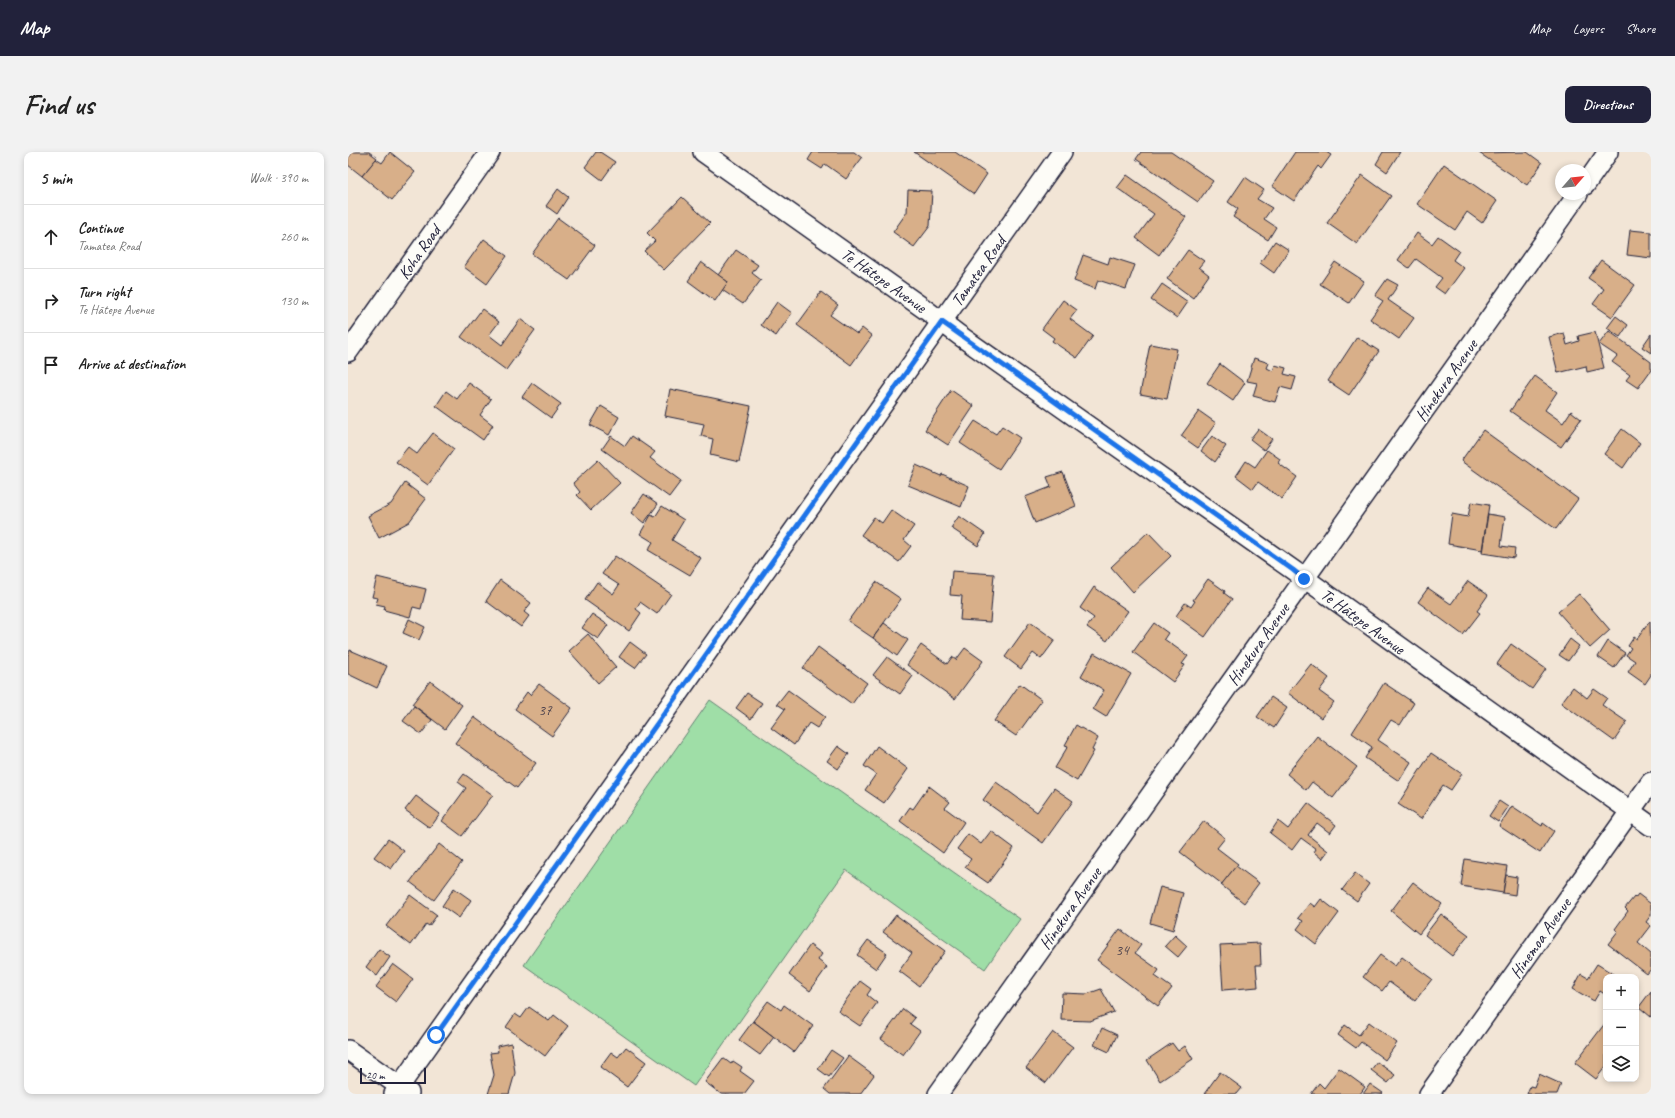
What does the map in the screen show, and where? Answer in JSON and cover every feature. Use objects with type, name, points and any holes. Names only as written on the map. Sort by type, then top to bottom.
[{"type":"street","name":"Koha Road","points":[[348,352],[490,152]]},
{"type":"street","name":"Te Hātepe Avenue","points":[[703,152],[1293,570],[1651,826]]},
{"type":"street","name":"Tamatea Road","points":[[402,1092],[1062,152]]},
{"type":"street","points":[[1591,176],[1608,152]]},
{"type":"street","name":"Hinekura Avenue","points":[[938,1094],[1574,200]]},
{"type":"street","name":"Hinemoa Avenue","points":[[1429,1094],[1651,782]]},
{"type":"street","points":[[348,1050],[402,1092]]},
{"type":"green space","points":[[710,700],[1020,919],[985,969],[846,870],[694,1086],[524,965]]},
{"type":"building","points":[[353,152],[369,152],[377,158],[362,176],[348,165],[348,158]]},
{"type":"building","points":[[390,152],[415,172],[392,200],[362,176],[376,159],[382,163]]},
{"type":"building","points":[[596,152],[600,152],[615,162],[602,180],[585,167]]},
{"type":"building","points":[[813,152],[854,152],[862,158],[846,179],[825,164],[822,169],[808,160]]},
{"type":"building","points":[[914,152],[955,152],[987,174],[974,194]]},
{"type":"building","points":[[1141,152],[1171,152],[1213,181],[1198,202],[1136,159]]},
{"type":"building","points":[[1295,152],[1326,152],[1331,155],[1321,169],[1318,166],[1294,201],[1272,186]]},
{"type":"building","points":[[1383,152],[1400,152],[1387,172],[1376,164]]},
{"type":"building","points":[[1527,152],[1542,163],[1527,185],[1479,153]]},
{"type":"building","points":[[1444,164],[1497,201],[1482,223],[1467,212],[1455,230],[1417,204]]},
{"type":"building","points":[[1127,175],[1186,217],[1159,255],[1136,238],[1154,214],[1117,188]]},
{"type":"building","points":[[1362,175],[1391,196],[1357,244],[1327,223]]},
{"type":"building","points":[[1245,177],[1264,190],[1257,199],[1272,208],[1264,219],[1276,227],[1268,240],[1233,217],[1238,209],[1228,202]]},
{"type":"building","points":[[558,189],[568,197],[557,214],[546,206]]},
{"type":"building","points":[[908,190],[932,191],[930,226],[914,247],[893,232],[907,212]]},
{"type":"building","points":[[682,197],[710,223],[664,270],[644,251],[655,241],[647,233]]},
{"type":"building","points":[[558,218],[595,245],[569,280],[532,254]]},
{"type":"building","points":[[1630,230],[1651,232],[1651,258],[1627,255]]},
{"type":"building","points":[[1417,233],[1432,244],[1438,236],[1459,251],[1453,260],[1464,268],[1445,294],[1435,287],[1442,278],[1416,259],[1409,268],[1398,260]]},
{"type":"building","points":[[484,239],[507,256],[487,284],[464,267]]},
{"type":"building","points":[[1275,241],[1289,250],[1274,273],[1260,263]]},
{"type":"building","points":[[736,250],[758,265],[752,273],[761,280],[743,304],[722,290],[728,282],[718,275]]},
{"type":"building","points":[[1188,250],[1204,261],[1199,267],[1209,275],[1193,298],[1167,279]]},
{"type":"building","points":[[1083,255],[1108,264],[1110,257],[1135,265],[1126,289],[1098,280],[1095,289],[1074,281]]},
{"type":"building","points":[[1601,260],[1635,285],[1612,317],[1593,304],[1604,289],[1588,278]]},
{"type":"building","points":[[701,262],[728,282],[715,301],[688,281]]},
{"type":"building","points":[[1335,262],[1364,281],[1349,303],[1320,284]]},
{"type":"building","points":[[1387,279],[1398,285],[1388,300],[1414,318],[1399,339],[1370,319],[1383,301],[1375,296]]},
{"type":"building","points":[[1162,284],[1188,302],[1177,318],[1151,300]]},
{"type":"building","points":[[821,292],[838,305],[830,315],[857,334],[862,328],[872,336],[851,365],[797,325]]},
{"type":"building","points":[[1063,300],[1077,310],[1070,319],[1093,336],[1077,358],[1052,341],[1054,338],[1042,329]]},
{"type":"building","points":[[777,302],[792,313],[776,336],[761,325]]},
{"type":"building","points":[[482,309],[499,322],[489,335],[502,345],[520,319],[535,330],[506,370],[461,337]]},
{"type":"building","points":[[1616,316],[1628,325],[1620,337],[1607,328]]},
{"type":"building","points":[[1609,331],[1651,362],[1651,370],[1638,388],[1626,380],[1630,375],[1612,362],[1617,356],[1599,344]]},
{"type":"building","points":[[1595,332],[1604,368],[1587,372],[1586,366],[1558,373],[1549,337],[1564,333],[1567,345],[1579,341],[1578,336]]},
{"type":"building","points":[[1651,334],[1651,353],[1642,347]]},
{"type":"building","points":[[1357,337],[1379,351],[1349,395],[1328,381]]},
{"type":"building","points":[[1150,344],[1177,349],[1167,399],[1140,394]]},
{"type":"building","points":[[1254,358],[1269,363],[1267,368],[1273,371],[1275,365],[1286,368],[1284,374],[1296,377],[1292,390],[1280,387],[1275,402],[1253,396],[1257,383],[1247,381]]},
{"type":"building","points":[[1220,364],[1245,383],[1233,401],[1207,383]]},
{"type":"building","points":[[1535,376],[1557,392],[1545,410],[1563,423],[1571,411],[1581,419],[1561,447],[1510,411]]},
{"type":"building","points":[[469,383],[491,399],[480,415],[493,425],[483,440],[436,406],[446,391],[457,399]]},
{"type":"building","points":[[532,383],[561,404],[551,418],[522,397]]},
{"type":"building","points":[[670,389],[751,406],[739,462],[710,455],[713,439],[701,436],[704,424],[665,416]]},
{"type":"building","points":[[951,390],[974,406],[948,445],[925,430]]},
{"type":"building","points":[[601,406],[619,417],[609,435],[590,425]]},
{"type":"building","points":[[1199,411],[1216,423],[1198,448],[1181,436]]},
{"type":"building","points":[[975,421],[996,434],[1002,426],[1020,438],[999,469],[960,443]]},
{"type":"building","points":[[1258,429],[1272,439],[1264,450],[1250,439]]},
{"type":"building","points":[[1622,429],[1640,443],[1623,468],[1604,454]]},
{"type":"building","points":[[1483,430],[1578,499],[1556,529],[1461,461]]},
{"type":"building","points":[[433,433],[454,449],[428,485],[396,462],[408,447],[417,454]]},
{"type":"building","points":[[611,436],[625,446],[632,436],[655,452],[650,458],[681,481],[669,497],[602,449]]},
{"type":"building","points":[[1212,436],[1226,446],[1215,462],[1201,451]]},
{"type":"building","points":[[1267,450],[1280,459],[1278,463],[1297,477],[1282,499],[1258,482],[1253,489],[1236,476],[1246,461],[1255,467]]},
{"type":"building","points":[[598,460],[620,483],[591,510],[577,495],[580,492],[573,483]]},
{"type":"building","points":[[916,465],[941,476],[942,474],[969,486],[961,507],[908,485]]},
{"type":"building","points":[[1063,472],[1076,506],[1035,523],[1025,497],[1051,487],[1047,477]]},
{"type":"building","points":[[405,483],[426,499],[409,522],[379,538],[368,516],[391,504]]},
{"type":"building","points":[[644,494],[658,504],[644,523],[631,513]]},
{"type":"building","points":[[1471,502],[1489,505],[1482,550],[1448,544],[1452,514],[1468,517]]},
{"type":"building","points":[[662,506],[684,520],[672,540],[701,558],[690,575],[648,550],[653,542],[640,534],[651,515],[655,517]]},
{"type":"building","points":[[891,510],[914,526],[904,540],[911,546],[899,562],[861,535],[874,517],[882,523]]},
{"type":"building","points":[[1488,514],[1505,517],[1501,546],[1515,548],[1514,558],[1482,553]]},
{"type":"building","points":[[959,516],[985,534],[978,546],[951,528]]},
{"type":"building","points":[[1148,532],[1171,556],[1133,592],[1111,567]]},
{"type":"building","points":[[615,556],[671,594],[657,614],[640,602],[636,609],[641,613],[629,631],[585,600],[597,582],[613,594],[619,585],[602,574]]},
{"type":"building","points":[[952,571],[994,574],[990,622],[960,620],[962,596],[950,595]]},
{"type":"building","points":[[377,577],[426,589],[421,609],[413,607],[410,617],[384,610],[385,606],[376,604],[378,598],[372,597]]},
{"type":"building","points":[[1208,579],[1225,591],[1224,593],[1232,599],[1205,637],[1176,616],[1185,603],[1191,607],[1195,601],[1193,600]]},
{"type":"building","points":[[500,580],[531,603],[524,612],[529,616],[521,627],[486,601]]},
{"type":"building","points":[[1468,581],[1488,595],[1477,611],[1480,613],[1463,635],[1418,602],[1428,588],[1451,604]]},
{"type":"building","points":[[876,582],[901,599],[873,638],[848,621]]},
{"type":"building","points":[[1094,587],[1128,611],[1107,641],[1087,627],[1094,618],[1080,608]]},
{"type":"building","points":[[1579,594],[1610,630],[1590,648],[1558,612]]},
{"type":"building","points":[[592,614],[608,625],[598,639],[582,628]]},
{"type":"building","points":[[409,619],[425,627],[419,640],[403,633]]},
{"type":"building","points":[[1650,621],[1651,675],[1645,684],[1628,672],[1635,661],[1626,655],[1631,648],[1628,646],[1634,637],[1637,639]]},
{"type":"building","points":[[1030,622],[1055,640],[1041,659],[1033,653],[1021,669],[1005,657]]},
{"type":"building","points":[[884,623],[908,640],[897,656],[873,638]]},
{"type":"building","points":[[1154,623],[1168,633],[1164,639],[1188,656],[1182,664],[1185,665],[1173,682],[1133,652]]},
{"type":"building","points":[[588,634],[616,667],[598,683],[569,651]]},
{"type":"building","points":[[1570,639],[1579,646],[1568,661],[1559,655]]},
{"type":"building","points":[[1608,641],[1625,653],[1614,668],[1598,657]]},
{"type":"building","points":[[630,642],[646,654],[635,668],[619,657]]},
{"type":"building","points":[[1511,644],[1546,669],[1532,689],[1497,664]]},
{"type":"building","points":[[921,645],[947,664],[952,657],[956,660],[965,648],[983,661],[955,699],[907,665]]},
{"type":"building","points":[[818,647],[867,683],[852,704],[803,668]]},
{"type":"building","points":[[350,650],[387,666],[377,688],[348,674],[348,655]]},
{"type":"building","points":[[1094,653],[1131,674],[1106,717],[1093,709],[1104,690],[1081,676]]},
{"type":"building","points":[[887,657],[913,676],[900,694],[873,675]]},
{"type":"building","points":[[1311,664],[1329,678],[1319,691],[1334,702],[1321,718],[1288,693]]},
{"type":"building","points":[[430,681],[462,705],[445,729],[412,704]]},
{"type":"building","points":[[1384,683],[1414,703],[1400,725],[1391,720],[1378,740],[1411,762],[1399,781],[1365,758],[1372,747],[1352,733]]},
{"type":"building","points":[[539,684],[572,708],[552,736],[515,709],[527,692],[530,695]]},
{"type":"building","points":[[1020,684],[1042,700],[1016,736],[994,721]]},
{"type":"building","points":[[1573,687],[1587,698],[1594,689],[1607,698],[1602,705],[1627,722],[1614,741],[1561,703]]},
{"type":"building","points":[[788,690],[825,717],[817,728],[809,723],[794,745],[771,728],[785,709],[777,704]]},
{"type":"building","points":[[747,693],[762,703],[751,719],[736,708]]},
{"type":"building","points":[[1271,697],[1287,708],[1274,728],[1257,717]]},
{"type":"building","points":[[414,706],[432,720],[421,734],[403,721]]},
{"type":"building","points":[[474,717],[536,763],[517,788],[455,743]]},
{"type":"building","points":[[1076,725],[1098,738],[1092,750],[1094,751],[1077,781],[1055,768],[1068,746],[1065,745]]},
{"type":"building","points":[[1317,736],[1357,767],[1333,798],[1312,782],[1306,790],[1287,774]]},
{"type":"building","points":[[838,746],[849,754],[838,769],[827,761]]},
{"type":"building","points":[[877,746],[908,769],[884,803],[865,790],[876,774],[864,766]]},
{"type":"building","points":[[1431,753],[1462,774],[1451,790],[1443,785],[1421,819],[1398,804]]},
{"type":"building","points":[[464,774],[493,795],[462,836],[442,821],[466,788],[458,782]]},
{"type":"building","points":[[996,782],[1037,812],[1054,788],[1073,801],[1043,843],[983,800]]},
{"type":"building","points":[[929,786],[950,802],[945,808],[964,822],[943,853],[900,821],[910,807],[913,809]]},
{"type":"building","points":[[416,796],[440,814],[430,828],[405,810]]},
{"type":"building","points":[[1499,801],[1508,807],[1498,822],[1489,816]]},
{"type":"building","points":[[1308,803],[1336,825],[1330,833],[1317,823],[1308,835],[1328,851],[1322,859],[1314,852],[1316,849],[1301,838],[1292,850],[1270,833],[1278,821],[1288,829]]},
{"type":"building","points":[[1512,806],[1542,826],[1543,823],[1554,831],[1540,853],[1499,826]]},
{"type":"building","points":[[1204,821],[1225,838],[1217,848],[1238,864],[1222,884],[1180,852]]},
{"type":"building","points":[[991,831],[1014,848],[988,883],[965,867],[971,859],[957,849],[968,834],[981,844]]},
{"type":"building","points":[[388,839],[404,851],[391,869],[374,857]]},
{"type":"building","points":[[439,844],[462,862],[434,900],[410,882]]},
{"type":"building","points":[[1465,859],[1507,866],[1503,893],[1461,886]]},
{"type":"building","points":[[1236,866],[1259,883],[1244,903],[1221,885]]},
{"type":"building","points":[[1355,873],[1369,884],[1357,901],[1342,890]]},
{"type":"building","points":[[1506,875],[1517,877],[1515,895],[1503,893]]},
{"type":"building","points":[[1413,882],[1442,904],[1419,934],[1391,911]]},
{"type":"building","points":[[1160,887],[1183,893],[1173,930],[1150,923]]},
{"type":"building","points":[[454,888],[471,900],[459,918],[442,906]]},
{"type":"building","points":[[1638,894],[1651,904],[1651,915],[1646,922],[1651,926],[1638,943],[1651,954],[1651,969],[1647,974],[1608,944],[1618,931],[1615,929],[1628,911],[1625,908]]},
{"type":"building","points":[[410,895],[437,915],[429,926],[426,924],[411,945],[386,926]]},
{"type":"building","points":[[1321,899],[1339,913],[1316,944],[1297,929],[1303,921],[1298,918],[1310,903],[1315,907]]},
{"type":"building","points":[[1441,914],[1469,935],[1452,956],[1425,935]]},
{"type":"building","points":[[896,915],[945,951],[919,986],[899,971],[912,953],[883,932]]},
{"type":"building","points":[[1120,929],[1141,945],[1135,953],[1159,970],[1155,976],[1172,988],[1158,1006],[1097,960]]},
{"type":"building","points":[[1175,935],[1187,946],[1178,957],[1165,946]]},
{"type":"building","points":[[868,940],[887,953],[876,969],[857,955]]},
{"type":"building","points":[[1260,943],[1261,965],[1256,965],[1258,987],[1223,990],[1220,945]]},
{"type":"building","points":[[810,945],[822,954],[818,960],[827,967],[810,991],[789,975]]},
{"type":"building","points":[[379,949],[390,957],[377,976],[366,967]]},
{"type":"building","points":[[1380,955],[1395,966],[1402,957],[1432,979],[1415,1001],[1389,982],[1382,991],[1363,977]]},
{"type":"building","points":[[393,964],[413,979],[396,1002],[376,987]]},
{"type":"building","points":[[1597,964],[1613,974],[1603,974],[1603,993],[1600,991],[1594,1001],[1573,989],[1581,974],[1588,978]]},
{"type":"building","points":[[860,981],[871,989],[867,995],[877,1003],[860,1026],[838,1011]]},
{"type":"building","points":[[1101,989],[1114,1012],[1090,1021],[1061,1020],[1062,993],[1087,994]]},
{"type":"building","points":[[1651,991],[1651,1017],[1639,1007]]},
{"type":"building","points":[[768,1001],[781,1010],[784,1005],[813,1026],[794,1052],[753,1021]]},
{"type":"building","points":[[529,1007],[549,1021],[554,1015],[568,1026],[545,1056],[506,1027],[515,1014],[521,1018]]},
{"type":"building","points":[[903,1009],[915,1018],[910,1024],[920,1031],[903,1055],[881,1039]]},
{"type":"building","points":[[753,1021],[774,1037],[760,1055],[739,1040]]},
{"type":"building","points":[[1369,1022],[1397,1043],[1385,1060],[1361,1042],[1356,1048],[1338,1035],[1345,1025],[1359,1035]]},
{"type":"building","points":[[1603,1026],[1603,1070],[1596,1079],[1575,1063]]},
{"type":"building","points":[[1102,1028],[1117,1035],[1109,1052],[1094,1045]]},
{"type":"building","points":[[1053,1032],[1073,1047],[1046,1083],[1026,1068]]},
{"type":"building","points":[[511,1043],[515,1073],[509,1094],[488,1094],[494,1075],[490,1053],[498,1052],[497,1046]]},
{"type":"building","points":[[1172,1043],[1178,1051],[1185,1046],[1193,1059],[1160,1081],[1147,1060]]},
{"type":"building","points":[[626,1047],[646,1062],[627,1087],[600,1067],[611,1052],[618,1057]]},
{"type":"building","points":[[831,1050],[843,1058],[829,1077],[818,1069]]},
{"type":"building","points":[[848,1056],[874,1075],[860,1094],[830,1094],[824,1089]]},
{"type":"building","points":[[723,1058],[731,1064],[733,1061],[742,1067],[740,1071],[754,1081],[744,1094],[721,1094],[705,1082]]},
{"type":"building","points":[[1377,1062],[1395,1075],[1388,1083],[1371,1070]]},
{"type":"building","points":[[1339,1068],[1365,1087],[1360,1094],[1311,1094],[1319,1083],[1324,1088]]},
{"type":"building","points":[[1220,1072],[1242,1088],[1237,1094],[1204,1094]]},
{"type":"building","points":[[1539,1074],[1561,1084],[1557,1094],[1527,1094],[1530,1086],[1534,1087]]},
{"type":"building","points":[[1370,1084],[1383,1093],[1363,1094]]},
{"type":"route","points":[[436,1035],[942,322],[958,335],[1304,579]]}]
